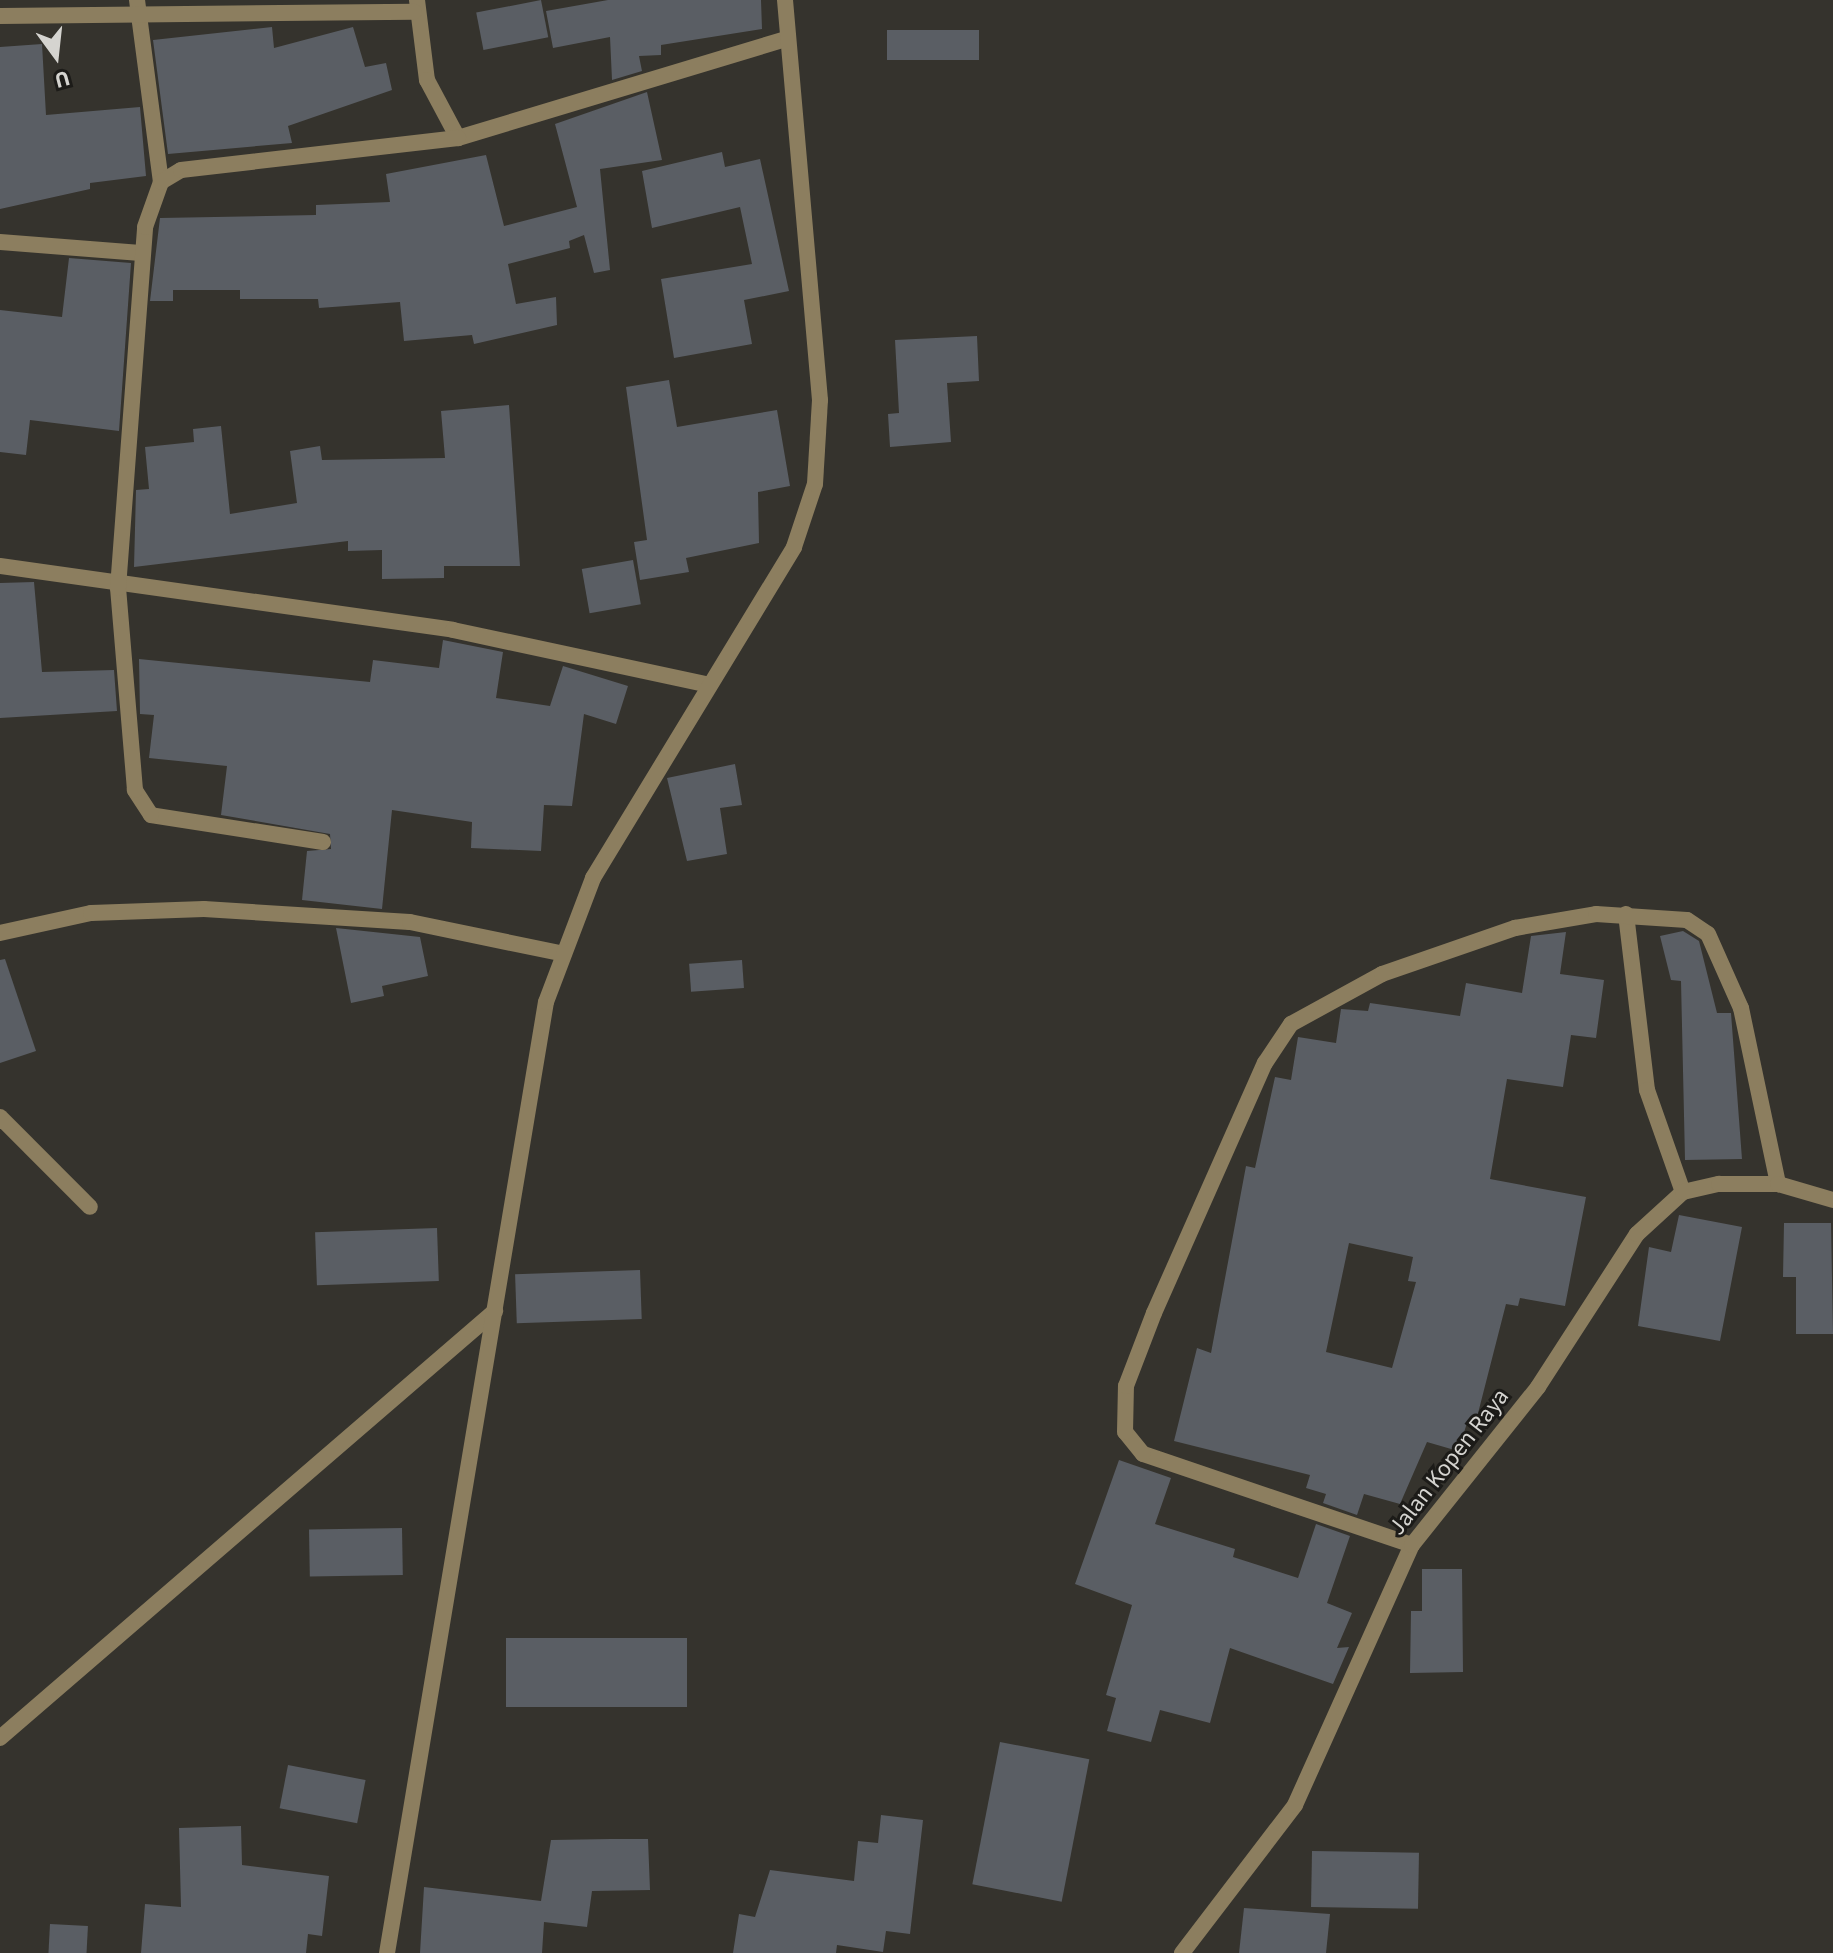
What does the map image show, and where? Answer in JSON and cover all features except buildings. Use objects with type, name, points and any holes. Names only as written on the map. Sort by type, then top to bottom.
[{"type":"street","points":[[387,1953],[536,1056],[560,953],[643,785],[794,547],[819,458],[785,39],[785,0]]},
{"type":"street","points":[[0,16],[138,7],[416,6],[427,80],[458,138]]},
{"type":"street","points":[[138,7],[161,182],[141,253],[118,588],[141,807],[173,821],[323,842]]},
{"type":"street","points":[[161,182],[197,166],[458,138],[785,39]]},
{"type":"street","points":[[0,242],[141,253]]},
{"type":"street","points":[[0,566],[118,588],[453,630],[709,685]]},
{"type":"street","points":[[0,933],[91,913],[204,909],[410,922],[560,953]]},
{"type":"street","points":[[1412,1545],[1138,1452],[1122,1415],[1133,1364],[1265,1063],[1291,1024],[1382,974],[1470,941],[1560,917],[1626,914],[1687,920],[1708,934],[1741,1008],[1778,1184]]},
{"type":"street","points":[[1626,914],[1644,1075],[1683,1192],[1778,1184],[1833,1200]]},
{"type":"street","points":[[0,1117],[90,1207]]},
{"type":"street","name":"Jalan Kopen Raya","points":[[1182,1953],[1295,1805],[1412,1545],[1538,1387],[1637,1234],[1683,1192]]},
{"type":"street","points":[[0,1738],[495,1311]]}]
